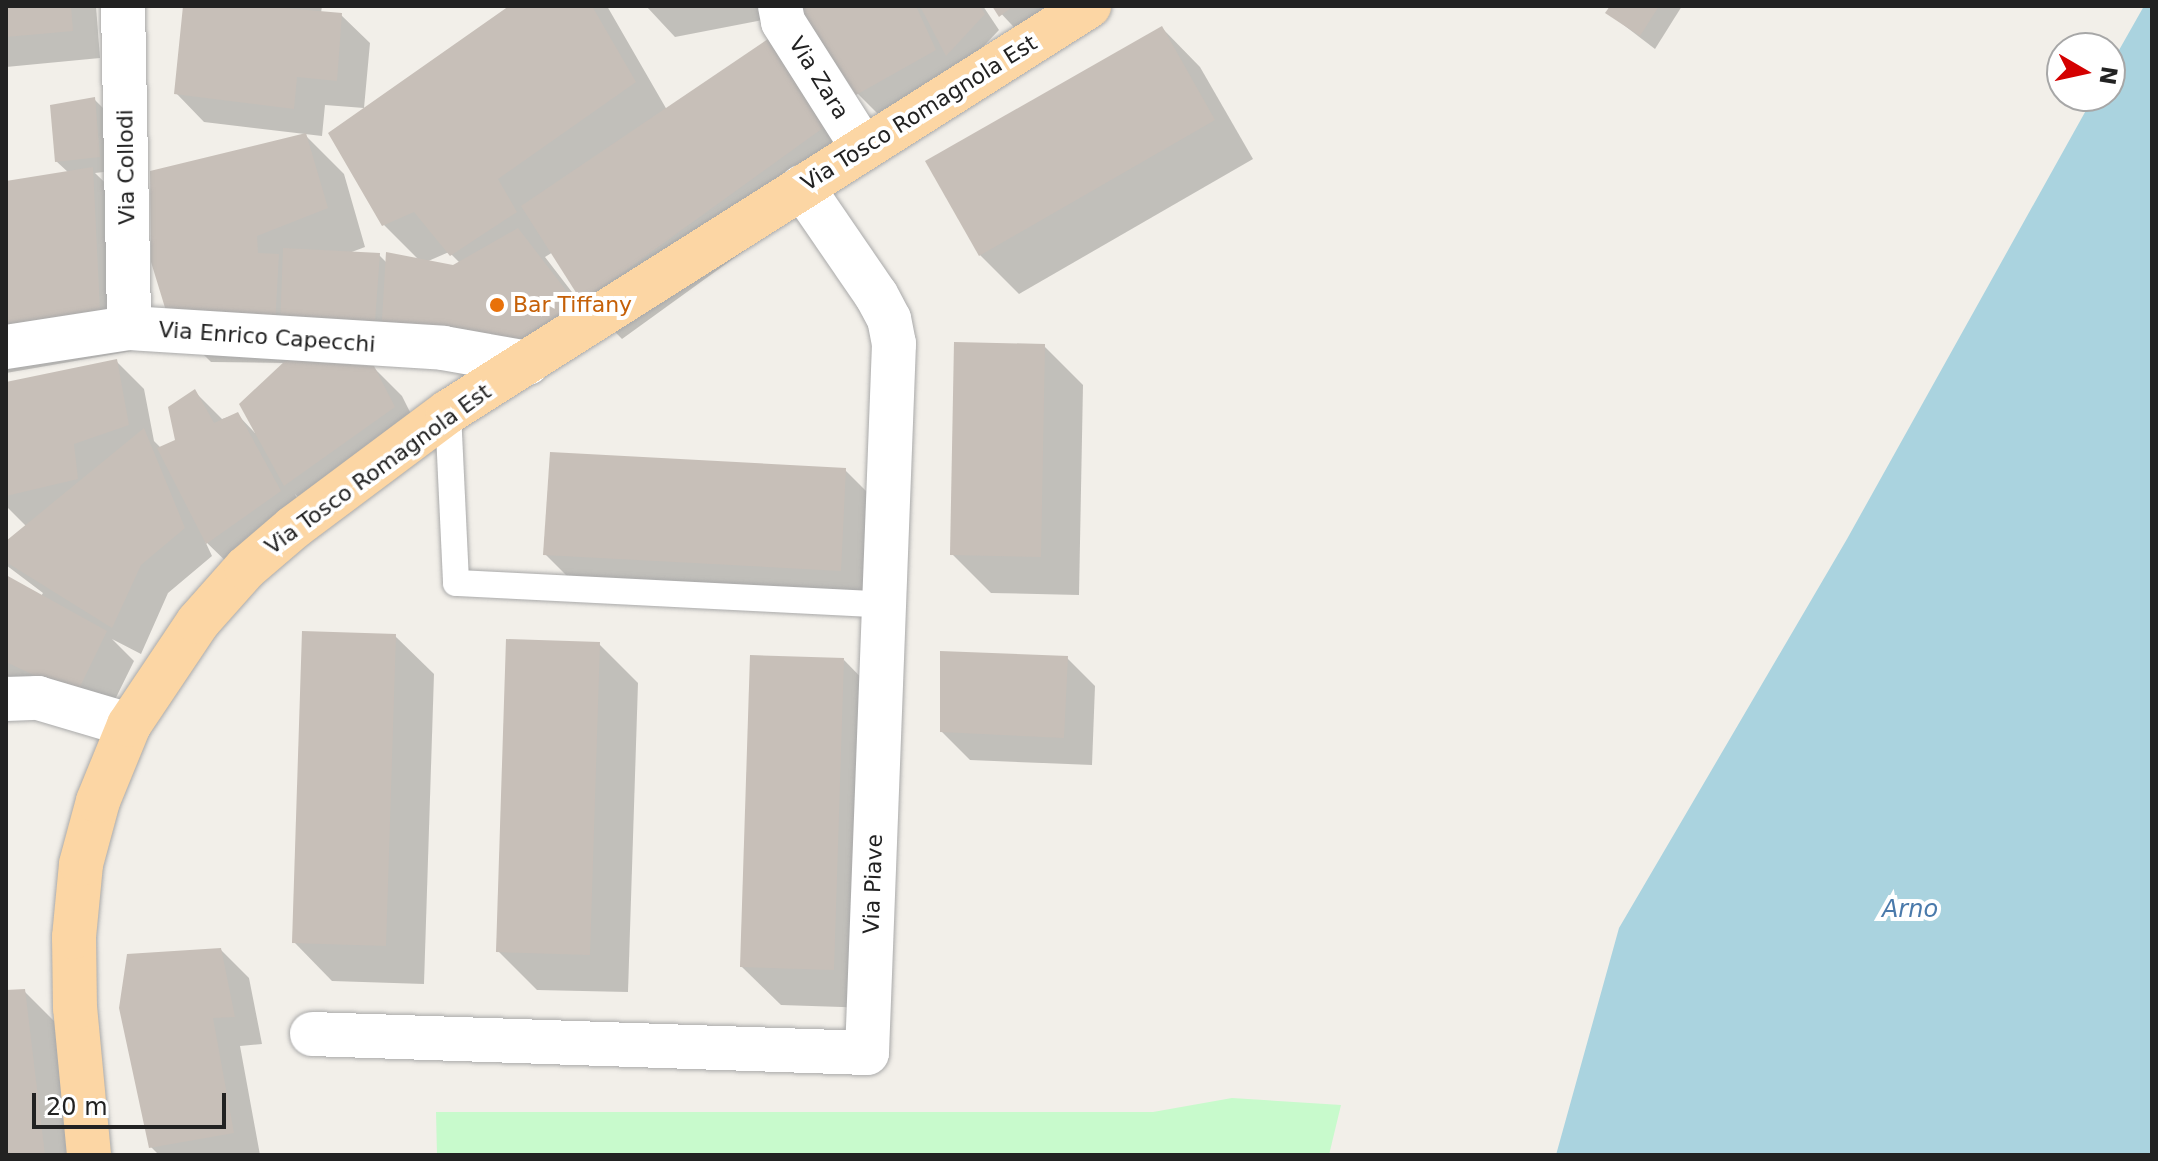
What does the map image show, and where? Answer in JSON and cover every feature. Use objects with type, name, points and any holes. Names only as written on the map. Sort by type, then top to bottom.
[{"type":"main road","name":"Via Tosco Romagnola Est","points":[[89,1155],[75,1008],[74,937],[81,864],[98,801],[129,725],[198,622],[246,568],[294,527],[448,412],[1089,6]]},
{"type":"street","name":"Via Collodi","points":[[123,6],[129,328]]},
{"type":"street","name":"Via Zara","points":[[780,6],[783,22],[863,148]]},
{"type":"street","name":"Via Piave","points":[[312,1034],[867,1053],[894,344],[889,319],[802,187]]},
{"type":"street","name":"Via Enrico Capecchi","points":[[6,347],[129,328],[443,348],[528,363]]},
{"type":"street","points":[[6,699],[38,698],[129,725]]},
{"type":"lane","points":[[448,412],[456,583],[883,605]]},
{"type":"green space","points":[[1232,1098],[1341,1105],[1329,1155],[437,1155],[436,1112],[1153,1112]]},
{"type":"water","name":"Arno","points":[[2144,6],[2152,6],[2152,1155],[1556,1155],[1619,928],[1847,539],[2085,112],[2126,112],[2126,38]]},
{"type":"building","points":[[6,6],[71,6],[73,31],[6,37]]},
{"type":"building","points":[[183,6],[262,6],[342,13],[337,81],[297,77],[294,109],[174,94]]},
{"type":"building","points":[[509,6],[592,6],[636,82],[498,179],[517,212],[450,256],[414,212],[382,226],[328,133]]},
{"type":"building","points":[[798,6],[916,6],[936,50],[856,95]]},
{"type":"building","points":[[920,6],[980,6],[985,14],[946,56]]},
{"type":"building","points":[[992,6],[1013,6],[999,17]]},
{"type":"building","points":[[1610,6],[1659,6],[1640,36],[1605,13]]},
{"type":"building","points":[[1162,26],[1215,120],[979,256],[925,161]]},
{"type":"building","points":[[771,37],[827,125],[582,302],[521,206]]},
{"type":"building","points":[[95,97],[100,157],[55,162],[50,105]]},
{"type":"building","points":[[306,133],[328,208],[257,236],[258,253],[279,254],[275,326],[170,324],[151,262],[150,171]]},
{"type":"building","points":[[93,167],[100,311],[6,328],[6,181]]},
{"type":"building","points":[[518,228],[578,306],[513,346],[381,337],[386,252],[453,265]]},
{"type":"building","points":[[283,248],[380,253],[374,335],[280,330]]},
{"type":"building","points":[[954,342],[1045,344],[1041,557],[950,555]]},
{"type":"building","points":[[117,359],[129,425],[74,444],[78,479],[6,496],[6,382]]},
{"type":"building","points":[[286,360],[374,366],[395,407],[284,486],[239,404]]},
{"type":"building","points":[[195,389],[214,423],[238,412],[281,491],[206,544],[157,448],[175,440],[168,407]]},
{"type":"building","points":[[144,428],[185,528],[141,565],[112,628],[6,562],[6,541]]},
{"type":"building","points":[[550,452],[846,468],[841,571],[543,555]]},
{"type":"building","points":[[6,575],[107,631],[76,695],[6,662]]},
{"type":"building","points":[[302,631],[396,634],[386,946],[292,943]]},
{"type":"building","points":[[506,639],[600,642],[590,955],[496,952]]},
{"type":"building","points":[[940,651],[1068,656],[1064,738],[940,732]]},
{"type":"building","points":[[750,655],[844,658],[834,970],[740,967]]},
{"type":"building","points":[[221,948],[235,1017],[213,1018],[234,1133],[149,1148],[119,1008],[127,954]]},
{"type":"building","points":[[25,989],[45,1155],[6,1155],[6,990]]},
{"type":"place","name":"Bar Tiffany","points":[[497,305]]}]
